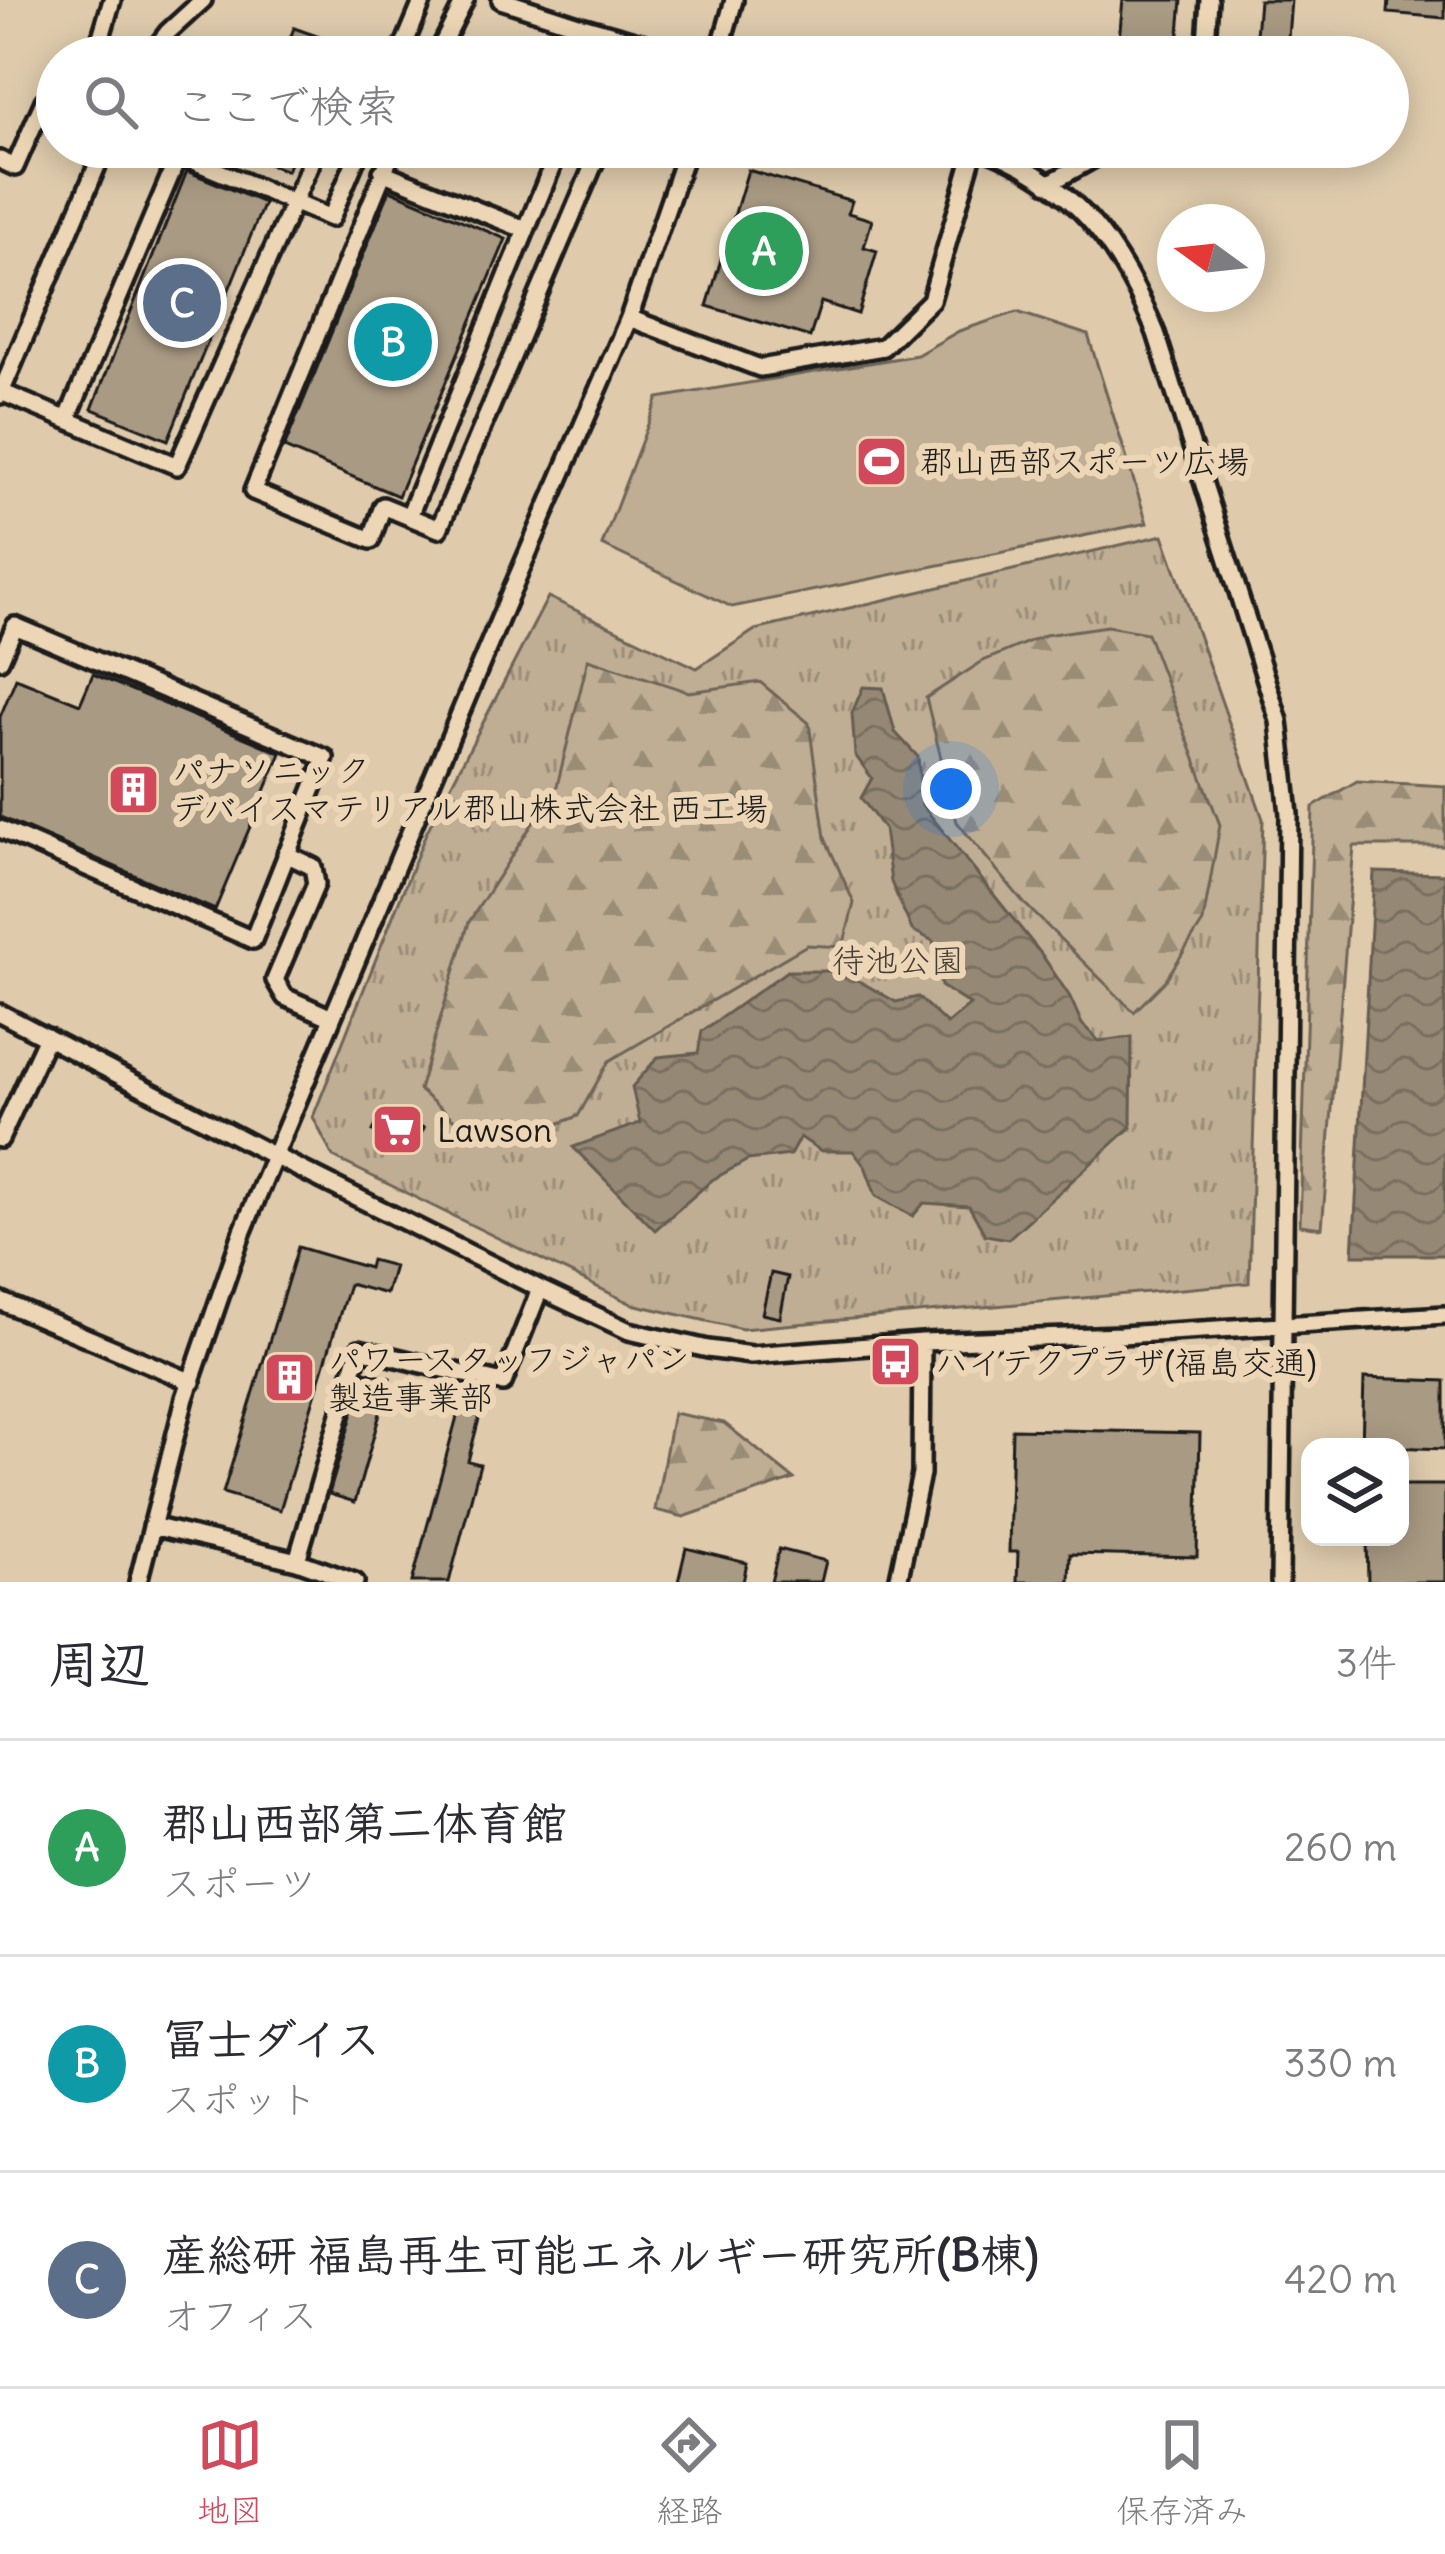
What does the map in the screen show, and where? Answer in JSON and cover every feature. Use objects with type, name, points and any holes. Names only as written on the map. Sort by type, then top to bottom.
[{"type":"street","points":[[101,36],[112,0]]},
{"type":"street","points":[[165,36],[203,0]]},
{"type":"street","points":[[408,36],[423,0]]},
{"type":"street","points":[[447,36],[465,0]]},
{"type":"street","points":[[501,0],[614,36]]},
{"type":"street","points":[[724,36],[734,0]]},
{"type":"street","points":[[1206,36],[1209,0]]},
{"type":"street","points":[[0,160],[15,167],[36,118]]},
{"type":"street","points":[[96,168],[0,393],[177,466],[310,168]]},
{"type":"street","points":[[67,420],[173,168]]},
{"type":"street","points":[[210,168],[332,218],[352,168]]},
{"type":"street","points":[[384,168],[253,491],[371,540],[383,506],[439,529],[592,168]]},
{"type":"street","points":[[409,516],[551,168]]},
{"type":"street","points":[[138,1582],[192,1382],[242,1233],[629,318],[681,168]]},
{"type":"street","points":[[629,318],[760,368],[883,347],[931,300],[970,168]]},
{"type":"street","points":[[1024,168],[1065,196],[1104,234],[1138,290],[1156,333],[1279,721],[1289,814],[1280,1582]]},
{"type":"street","points":[[1048,184],[1077,168]]},
{"type":"street","points":[[382,172],[526,230]]},
{"type":"street","points":[[0,660],[15,626],[325,758],[253,940],[0,829]]},
{"type":"street","points":[[286,854],[313,866],[316,884],[275,980],[285,997],[332,1018]]},
{"type":"street","points":[[0,1013],[274,1156],[629,1331],[708,1349],[751,1355],[1445,1315]]},
{"type":"street","points":[[0,1139],[47,1037]]},
{"type":"street","points":[[297,1562],[359,1348],[503,1384],[540,1288]]},
{"type":"street","points":[[0,1301],[192,1382]]},
{"type":"street","points":[[898,1582],[920,1474],[922,1342]]},
{"type":"street","points":[[152,1526],[297,1562],[355,1582]]},
{"type":"green space","name":"郡山西部スポーツ広場","points":[[1017,312],[1088,335],[1147,523],[732,607],[602,545],[658,398],[917,355],[959,331]]},
{"type":"green space","name":"待池公園","points":[[1163,535],[1263,819],[1249,1283],[742,1329],[632,1304],[333,1157],[313,1117],[426,833],[548,597],[697,668],[755,630]]},
{"type":"green space","points":[[1107,626],[1147,633],[1220,825],[1203,922],[1164,982],[1134,1012],[1024,903],[957,822],[926,698],[983,661],[1045,635]]},
{"type":"green space","points":[[588,659],[689,692],[760,682],[809,723],[825,838],[854,903],[843,947],[807,945],[609,1061],[578,1116],[535,1133],[465,1129],[419,1090],[469,922],[557,786]]},
{"type":"green space","points":[[1357,781],[1445,786],[1445,846],[1354,846],[1322,1228],[1300,1225],[1313,807]]},
{"type":"green space","points":[[673,1413],[724,1423],[794,1479],[684,1517],[655,1510]]},
{"type":"water","points":[[863,687],[883,688],[895,732],[918,757],[922,805],[1042,955],[1082,1024],[1099,1041],[1132,1037],[1131,1127],[1008,1239],[985,1235],[969,1206],[924,1203],[913,1216],[876,1196],[865,1166],[853,1151],[821,1151],[800,1137],[790,1155],[748,1160],[712,1180],[655,1230],[573,1147],[640,1123],[632,1087],[658,1057],[698,1053],[702,1031],[787,971],[830,971],[896,1002],[918,997],[947,1024],[970,1005],[941,986],[933,941],[912,930],[891,882],[884,829],[861,798],[872,778],[855,755],[852,713]]},
{"type":"water","points":[[1374,872],[1445,874],[1445,1255],[1353,1255]]},
{"type":"building","points":[[1123,0],[1182,0],[1179,36],[1119,36]]},
{"type":"building","points":[[1259,0],[1291,0],[1288,36],[1256,36]]},
{"type":"building","points":[[1389,0],[1445,0],[1445,18],[1388,13]]},
{"type":"building","points":[[294,28],[317,36],[291,36]]},
{"type":"building","points":[[748,170],[852,201],[848,213],[872,220],[864,247],[877,251],[858,314],[821,302],[810,337],[707,306]]},
{"type":"building","points":[[187,171],[264,203],[168,440],[92,409]]},
{"type":"building","points":[[390,190],[506,239],[398,496],[284,448]]},
{"type":"building","name":"パナソニック デバイスマテリアル郡山株式会社 西工場","points":[[93,674],[281,753],[215,910],[0,817],[0,717],[16,678],[80,704]]},
{"type":"building","name":"Lawson","points":[[384,1109],[424,1128],[412,1151],[373,1131]]},
{"type":"building","name":"パワースタッフジャパン 製造事業部","points":[[298,1247],[369,1268],[371,1260],[394,1266],[386,1294],[349,1284],[280,1510],[223,1493]]},
{"type":"building","points":[[771,1273],[788,1277],[780,1318],[762,1314]]},
{"type":"building","points":[[365,1371],[390,1378],[355,1502],[329,1494]]},
{"type":"building","points":[[1364,1378],[1445,1381],[1445,1449],[1409,1448],[1409,1438],[1362,1438]]},
{"type":"building","points":[[459,1409],[480,1415],[468,1461],[480,1464],[449,1582],[412,1582]]},
{"type":"building","points":[[1012,1429],[1200,1433],[1197,1557],[1070,1554],[1069,1582],[1017,1582],[1018,1552],[1009,1552]]},
{"type":"building","points":[[1409,1485],[1445,1485],[1445,1582],[1368,1582],[1367,1546],[1409,1546]]},
{"type":"building","points":[[686,1548],[747,1563],[743,1582],[678,1582]]},
{"type":"building","points":[[779,1549],[826,1561],[821,1582],[771,1582]]},
{"type":"place","name":"郡山西部第二体育館","points":[[764,251]]},
{"type":"place","name":"産総研 福島再生可能エネルギー研究所(B棟)","points":[[182,303]]},
{"type":"place","name":"冨士ダイス","points":[[393,342]]},
{"type":"place","name":"郡山西部スポーツ広場","points":[[881,461]]},
{"type":"place","name":"パナソニック デバイスマテリアル郡山株式会社 西工場","points":[[133,789]]},
{"type":"place","name":"Lawson","points":[[398,1130]]},
{"type":"place","name":"ハイテクプラザ(福島交通)","points":[[896,1362]]},
{"type":"place","name":"パワースタッフジャパン 製造事業部","points":[[289,1378]]}]
